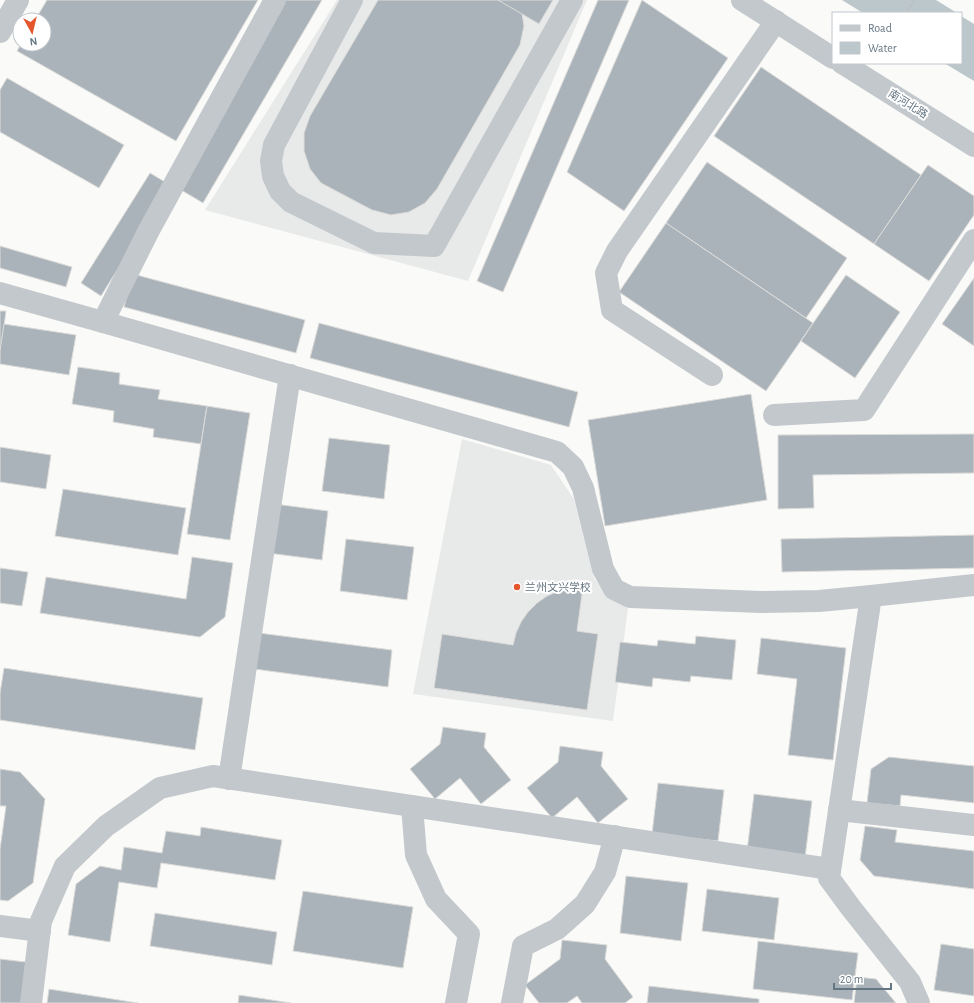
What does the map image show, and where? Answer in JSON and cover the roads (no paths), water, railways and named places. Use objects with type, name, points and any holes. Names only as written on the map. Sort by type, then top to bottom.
[{"type":"street","points":[[0,32],[18,0]]},
{"type":"street","points":[[103,322],[148,232],[275,0]]},
{"type":"street","points":[[352,0],[274,145],[271,161],[273,176],[280,191],[291,202],[374,242],[434,246],[572,0]]},
{"type":"street","points":[[742,0],[832,57]]},
{"type":"street","points":[[712,375],[612,310],[606,272],[617,252],[776,21]]},
{"type":"street","name":"南河北路","points":[[844,64],[974,146]]},
{"type":"street","points":[[774,415],[864,410],[974,240]]},
{"type":"street","points":[[0,293],[557,452],[573,467],[583,488],[603,569],[614,589],[630,597],[761,602],[819,601],[974,585]]},
{"type":"street","points":[[229,779],[290,375]]},
{"type":"street","points":[[871,596],[829,878],[910,982],[919,1003]]},
{"type":"street","points":[[31,1003],[41,921],[65,866],[106,826],[160,788],[213,776],[830,869]]},
{"type":"street","points":[[412,806],[416,855],[436,899],[469,934],[456,1003]]},
{"type":"street","points":[[839,810],[974,825]]},
{"type":"street","points":[[512,1003],[523,946],[557,930],[585,904],[605,872],[616,836]]},
{"type":"street","points":[[0,926],[40,931]]},
{"type":"water","points":[[842,0],[936,0],[955,12],[861,12]]},
{"type":"water","points":[[962,17],[974,24],[974,81],[946,64],[962,64]]},
{"type":"place","name":"兰州文兴学校","points":[[517,587]]}]
